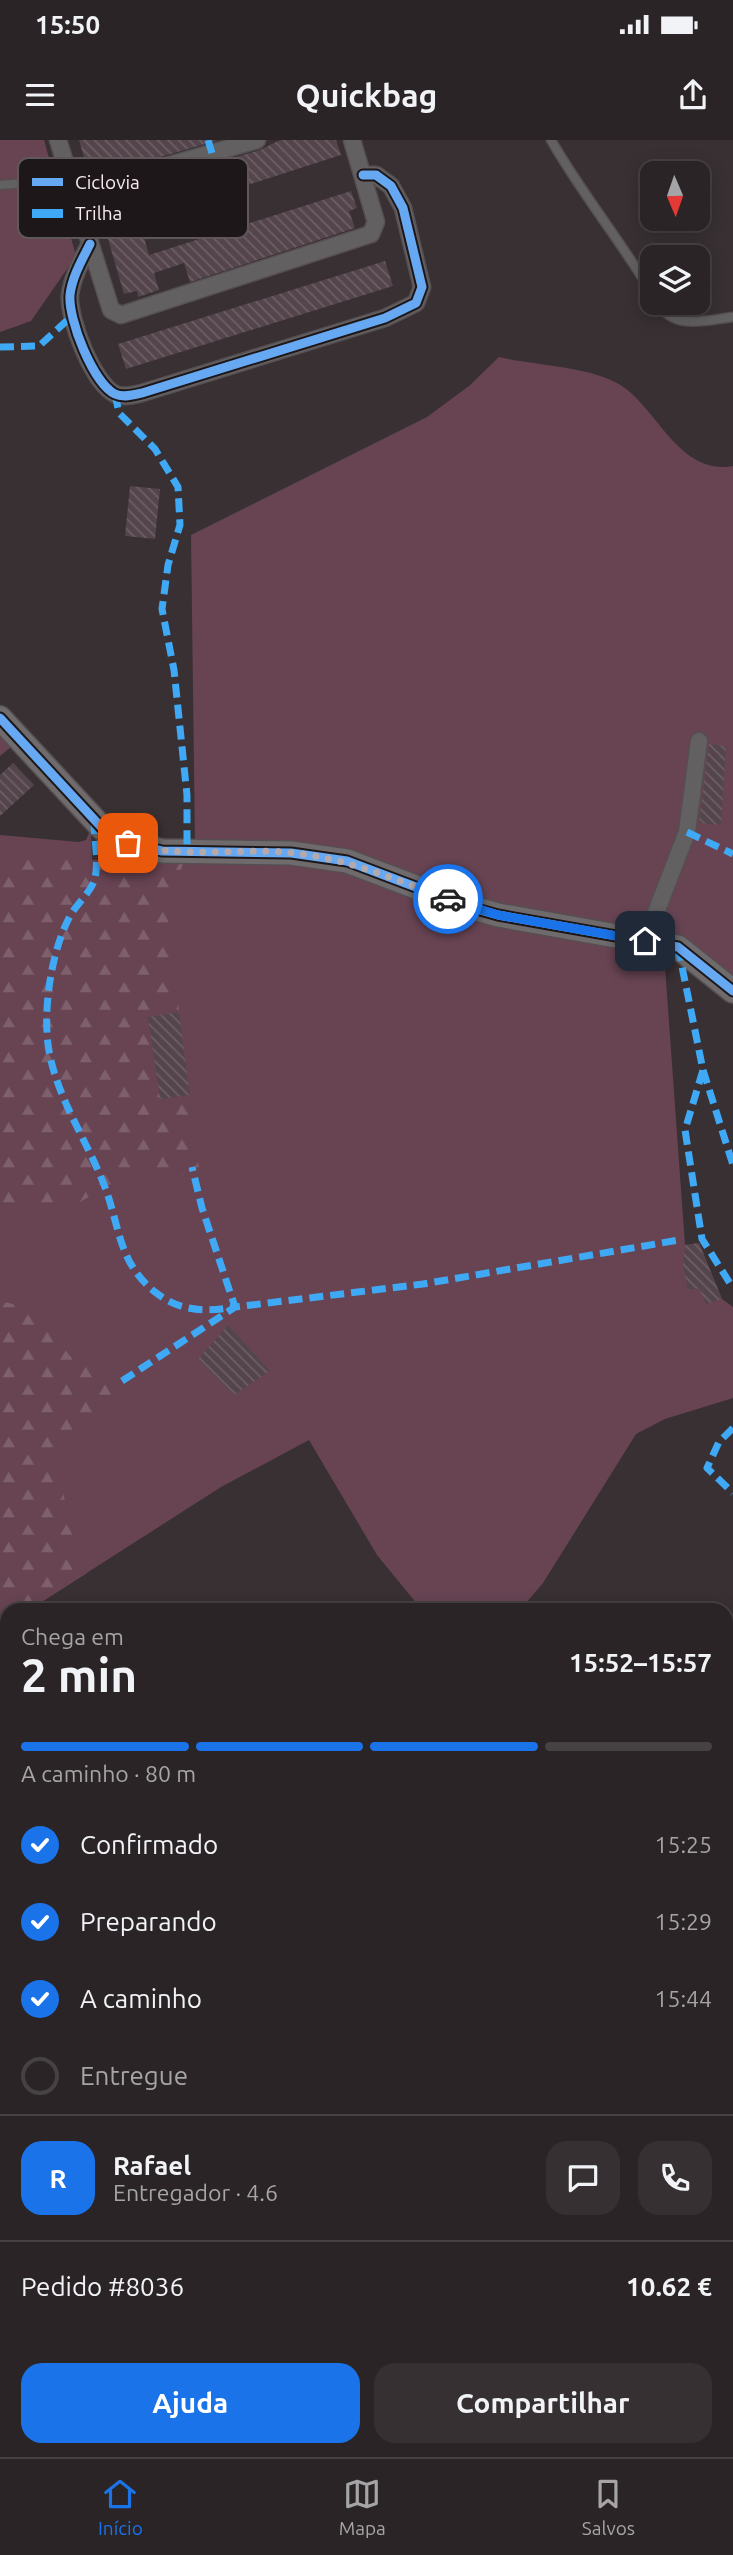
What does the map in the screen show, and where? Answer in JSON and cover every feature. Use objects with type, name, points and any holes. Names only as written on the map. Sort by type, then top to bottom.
[{"type":"street","points":[[58,140],[63,158]]},
{"type":"street","points":[[171,158],[210,147],[257,140]]},
{"type":"street","points":[[88,238],[111,310],[121,315],[358,239],[371,234],[376,222],[352,140]]},
{"type":"street","points":[[90,244],[72,286],[70,308],[74,325],[94,366],[111,391],[120,395],[142,393],[385,318],[416,303],[422,287],[403,208],[391,186],[376,175],[363,175]]},
{"type":"street","points":[[0,718],[103,829],[128,843],[162,851],[291,853],[346,861],[487,912],[678,947],[733,991]]},
{"type":"street","points":[[645,941],[687,832],[699,741]]},
{"type":"lane","points":[[551,140],[580,190],[625,247],[640,273]]},
{"type":"lane","points":[[0,185],[18,185]]},
{"type":"lane","points":[[671,315],[681,321],[699,322],[733,317]]},
{"type":"green space","points":[[0,140],[44,140],[49,158],[18,158],[18,238],[71,238],[76,256],[31,321],[0,332]]},
{"type":"green space","points":[[499,357],[587,372],[615,382],[630,392],[681,449],[696,460],[713,466],[733,466],[733,982],[660,935],[660,929],[644,926],[642,931],[538,916],[424,885],[195,844],[191,535],[427,417],[469,386]]},
{"type":"green space","points":[[0,726],[91,825],[92,860],[268,863],[332,868],[447,908],[516,926],[664,953],[685,1245],[699,1243],[722,1299],[733,1307],[733,1398],[665,1419],[636,1434],[543,1583],[526,1603],[416,1603],[377,1555],[309,1440],[221,1487],[40,1603],[0,1603],[0,835],[79,842],[86,840],[89,833],[85,825],[11,747],[0,756]]},
{"type":"green space","points":[[0,854],[40,859],[184,861],[170,901],[168,923],[200,1177],[147,1172],[109,1185],[68,1209],[55,1210],[36,1202],[0,1213]]},
{"type":"green space","points":[[0,1302],[25,1308],[40,1317],[59,1336],[70,1356],[106,1366],[114,1378],[115,1392],[110,1413],[74,1433],[65,1444],[61,1456],[60,1471],[67,1508],[87,1573],[40,1603],[0,1603]]},
{"type":"building","points":[[79,140],[219,140],[157,158],[84,158]]},
{"type":"building","points":[[280,140],[336,140],[341,155],[248,185],[248,158],[233,158],[260,150]]},
{"type":"building","points":[[351,191],[357,208],[349,211],[355,228],[190,282],[184,263],[154,273],[159,290],[138,297],[137,291],[124,294],[108,238],[144,238],[149,255],[203,238],[248,238],[248,224]]},
{"type":"building","points":[[385,261],[393,286],[126,369],[118,344]]},
{"type":"building","points":[[130,486],[160,489],[155,539],[125,536]]},
{"type":"building","points":[[709,744],[726,746],[721,825],[699,823]]},
{"type":"building","points":[[13,763],[34,785],[0,816],[0,775]]},
{"type":"building","points":[[179,1012],[190,1095],[160,1099],[148,1017]]},
{"type":"building","points":[[699,1243],[722,1299],[706,1304],[699,1288],[688,1290],[683,1267],[685,1245]]},
{"type":"building","points":[[228,1325],[270,1371],[234,1395],[198,1359]]},
{"type":"marked path","points":[[208,140],[212,153]]},
{"type":"marked path","points":[[0,347],[39,346],[72,316]]},
{"type":"marked path","points":[[115,394],[119,413],[155,449],[178,487],[180,525],[168,565],[162,609],[174,670],[187,795],[187,851]]},
{"type":"marked path","points":[[94,820],[95,878],[63,930],[54,958],[49,989],[47,1032],[54,1073],[106,1190],[127,1257],[143,1281],[164,1299],[184,1307],[204,1310],[235,1307],[202,1208],[192,1167]]},
{"type":"marked path","points":[[687,832],[733,854]]},
{"type":"marked path","points":[[678,947],[703,1070],[685,1130],[702,1239],[733,1288]]},
{"type":"marked path","points":[[703,1070],[733,1165]]},
{"type":"marked path","points":[[122,1381],[235,1307],[423,1284],[679,1240]]},
{"type":"marked path","points":[[733,1428],[719,1442],[707,1468],[733,1493]]},
{"type":"cycle path","points":[[90,244],[75,275],[70,295],[70,306],[78,334],[91,364],[107,388],[121,396],[142,393],[385,318],[416,303],[422,287],[403,208],[391,186],[376,175],[363,175]]},
{"type":"cycle path","points":[[0,718],[103,829],[128,843],[162,851],[291,853],[347,861],[466,906],[498,915],[678,947],[733,991]]},
{"type":"way so far","points":[[128,843],[162,851],[291,853],[346,861],[448,899]]},
{"type":"route","points":[[448,899],[498,915],[645,941]]}]
